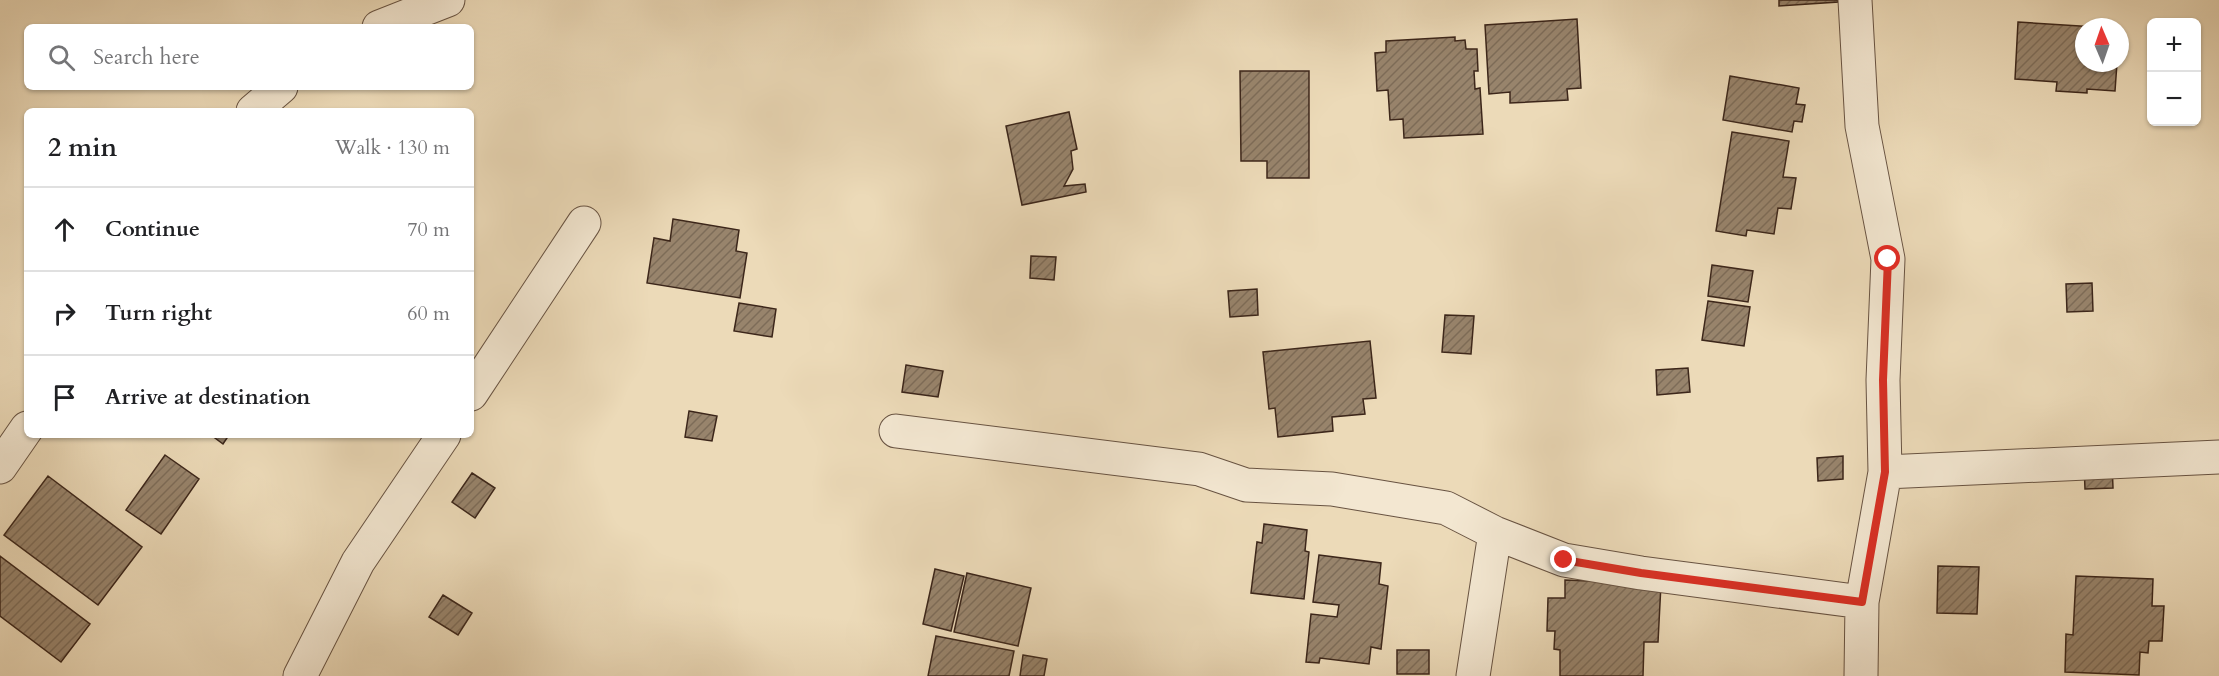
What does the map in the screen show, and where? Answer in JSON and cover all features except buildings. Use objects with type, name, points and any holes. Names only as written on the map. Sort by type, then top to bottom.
[{"type":"street","points":[[387,24],[447,0]]},
{"type":"street","points":[[1855,0],[1862,126],[1888,259],[1883,380],[1885,472],[1862,602],[1861,676]]},
{"type":"street","points":[[256,108],[278,90]]},
{"type":"street","points":[[474,389],[584,223]]},
{"type":"street","points":[[896,431],[1199,469],[1246,485],[1332,489],[1446,508],[1495,533],[1564,560],[1641,573],[1862,602]]},
{"type":"street","points":[[0,467],[24,432]]},
{"type":"street","points":[[300,676],[358,562],[442,438]]},
{"type":"street","points":[[1885,472],[2219,457]]},
{"type":"street","points":[[1473,676],[1495,533]]},
{"type":"route","points":[[1564,560],[1641,573],[1862,602],[1885,472],[1883,380],[1888,259]]}]
